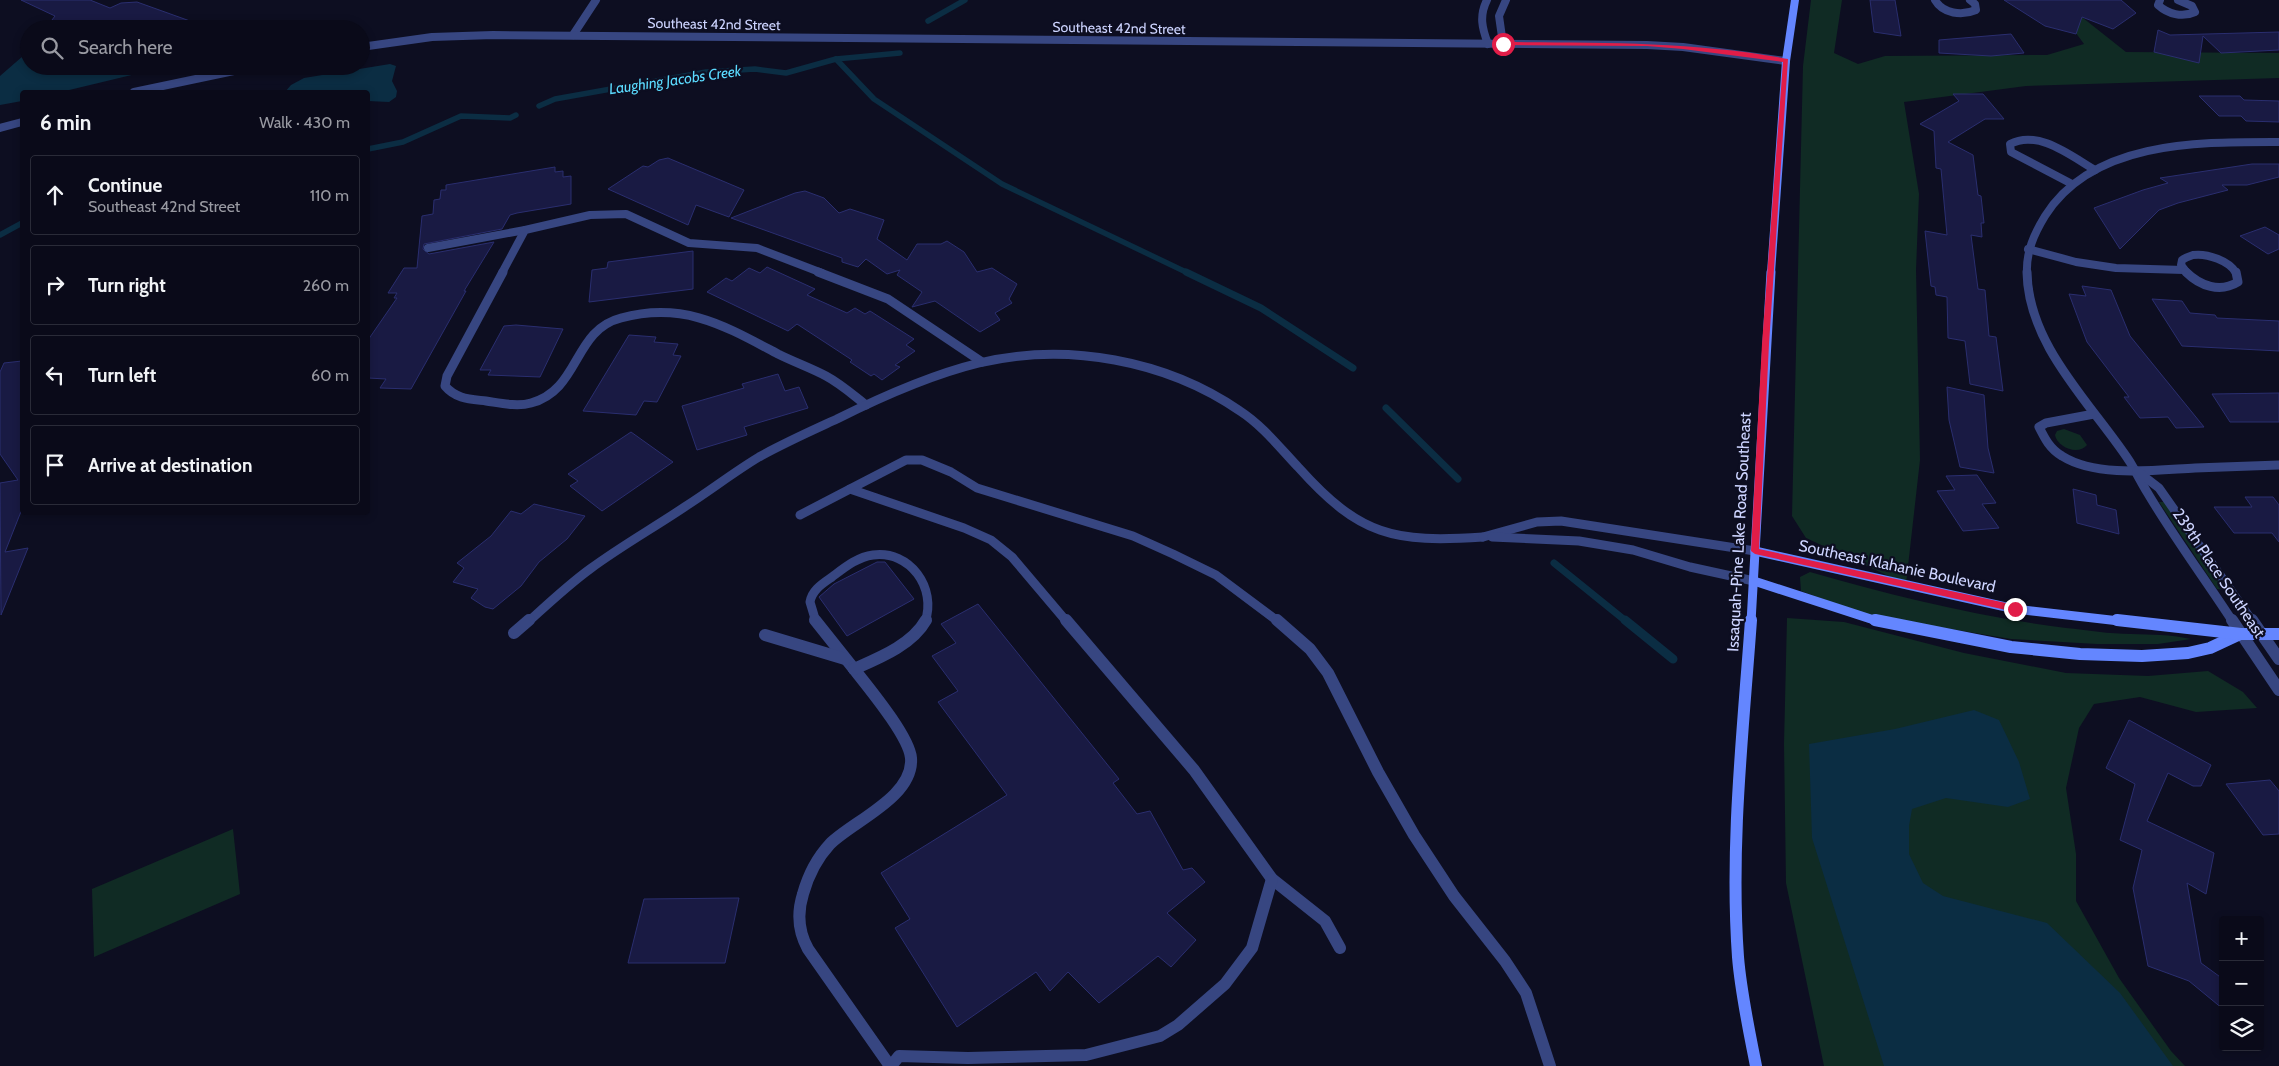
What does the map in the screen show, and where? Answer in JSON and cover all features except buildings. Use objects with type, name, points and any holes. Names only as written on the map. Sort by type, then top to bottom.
[{"type":"main road","name":"Issaquah-Pine Lake Road Southeast","points":[[1756,1066],[1746,1018],[1740,975],[1735,903],[1735,841],[1754,581],[1766,344],[1786,60],[1795,0]]},
{"type":"main road","name":"Southeast Klahanie Boulevard","points":[[1755,551],[2015,609],[2241,634],[2279,634]]},
{"type":"main road","name":"Southeast Klahanie Boulevard","points":[[1754,581],[1877,621],[2011,647],[2142,656],[2188,653],[2210,648],[2241,634]]},
{"type":"street","points":[[573,35],[596,0]]},
{"type":"street","points":[[1487,0],[1481,14],[1481,23],[1488,44]]},
{"type":"street","points":[[1503,44],[1497,21],[1499,10],[1506,0]]},
{"type":"street","points":[[1935,0],[1940,7],[1960,13],[1976,10],[1975,4],[1970,0]]},
{"type":"street","points":[[2160,0],[2158,4],[2160,8],[2172,14],[2187,15],[2195,12],[2192,6],[2178,0]]},
{"type":"street","name":"Southeast 42nd Street","points":[[370,46],[451,36],[573,35],[1647,45],[1683,47],[1786,60]]},
{"type":"street","points":[[144,90],[215,75]]},
{"type":"street","points":[[0,128],[20,123]]},
{"type":"street","points":[[2072,184],[2015,156],[2010,147],[2013,141],[2032,139],[2047,143],[2095,170],[2135,154],[2178,146],[2213,142],[2279,142]]},
{"type":"street","name":"239th Place Southeast","points":[[2095,170],[2072,184],[2053,202],[2041,219],[2028,249],[2026,276],[2029,300],[2038,322],[2068,378],[2137,471],[2146,491],[2279,690]]},
{"type":"street","points":[[428,248],[616,213],[635,217],[686,243],[700,246],[730,245],[757,248],[888,299],[982,362]]},
{"type":"street","points":[[525,230],[447,376],[445,386],[450,394],[460,398],[516,405],[543,399],[555,394],[564,383],[598,326],[620,318],[676,312],[709,320],[839,383],[866,405]]},
{"type":"street","points":[[2028,249],[2076,262],[2116,268],[2184,270],[2198,281],[2218,287],[2227,287],[2238,282],[2239,277],[2230,266],[2207,256],[2186,257],[2182,260],[2184,270]]},
{"type":"street","points":[[514,633],[583,574],[760,457],[892,393],[982,362],[1025,356],[1100,357],[1161,371],[1204,388],[1242,412],[1265,432],[1322,494],[1362,525],[1377,531],[1412,539],[1442,540],[1483,537],[1579,541],[1633,550],[1667,559],[1690,568],[1754,581]]},
{"type":"street","points":[[2094,414],[2046,423],[2039,427],[2041,434],[2056,452],[2066,458],[2116,471],[2279,465]]},
{"type":"street","points":[[800,516],[906,460],[922,460],[951,472],[977,488],[1133,536],[1216,575],[1285,626],[1310,649],[1328,673],[1373,764],[1414,835],[1454,896],[1505,961],[1526,993],[1550,1066]]},
{"type":"street","name":"239th Place Southeast","points":[[2137,471],[2159,488],[2279,659]]},
{"type":"street","points":[[850,489],[964,528],[991,540],[1012,557],[1194,770],[1272,879],[1325,921],[1340,948]]},
{"type":"street","points":[[1483,537],[1537,522],[1561,521],[1755,551]]},
{"type":"street","points":[[764,635],[849,664],[882,656],[921,629],[929,615],[930,604],[923,584],[914,568],[896,558],[883,555],[857,560],[814,588],[810,598],[810,611],[849,664],[897,727],[908,747],[911,759],[907,778],[897,793],[858,822],[821,854],[804,888],[799,910],[800,931],[807,946],[846,1007],[890,1066],[899,1056],[968,1058],[1086,1055],[1135,1044],[1160,1036],[1178,1025],[1225,984],[1252,948],[1272,879]]},
{"type":"green space","points":[[1811,0],[1842,0],[1834,53],[1858,64],[1885,56],[2047,55],[2084,44],[2062,14],[2078,14],[2126,52],[2279,53],[2279,78],[2026,86],[1904,102],[1919,194],[1916,270],[1920,460],[1906,584],[1806,538],[1792,516],[1803,66]]},
{"type":"green space","points":[[2064,429],[2080,435],[2087,445],[2078,450],[2068,449],[2060,443],[2055,435],[2057,431]]},
{"type":"green space","points":[[2159,502],[2168,502],[2227,590],[2217,589]]},
{"type":"green space","points":[[1810,572],[1905,597],[2001,618],[2098,632],[2168,635],[2191,639],[2158,644],[2097,644],[2011,639],[1867,615],[1801,591],[1800,577]]},
{"type":"green space","points":[[1787,618],[1844,622],[1964,653],[2066,673],[2148,676],[2208,671],[2243,692],[2257,708],[2196,712],[2140,697],[2094,704],[2079,728],[2066,788],[2076,854],[2076,901],[2119,978],[2171,1051],[2185,1066],[1824,1066],[1786,883],[1784,744]]},
{"type":"green space","points":[[233,829],[240,894],[94,957],[92,889]]},
{"type":"water","points":[[20,59],[20,75],[132,75],[69,90],[20,90],[20,101],[0,105],[0,76]]},
{"type":"water","points":[[390,64],[396,66],[392,81],[397,91],[396,97],[389,102],[370,101],[370,90],[287,90],[291,85],[304,78],[322,75],[370,75],[370,67]]},
{"type":"water","points":[[1974,710],[1999,720],[2019,762],[2030,799],[2008,807],[1946,798],[1912,809],[1909,826],[1909,854],[1923,883],[1943,896],[2047,923],[2120,993],[2173,1066],[1884,1066],[1812,838],[1809,744],[1895,729]]},
{"type":"waterway","name":"Laughing Jacobs Creek","points":[[928,21],[965,0]]},
{"type":"waterway","name":"Laughing Jacobs Creek","points":[[836,59],[900,53]]},
{"type":"waterway","name":"Laughing Jacobs Creek","points":[[539,106],[555,99],[706,72],[755,69],[786,73],[836,59]]},
{"type":"waterway","points":[[836,59],[874,99],[1002,184],[1188,273]]},
{"type":"waterway","name":"Laughing Jacobs Creek","points":[[370,149],[403,142],[461,116],[510,118],[516,115]]},
{"type":"waterway","name":"Laughing Jacobs Creek","points":[[0,235],[20,224]]},
{"type":"waterway","points":[[1186,272],[1261,308],[1353,368]]},
{"type":"waterway","points":[[1386,408],[1458,479]]},
{"type":"waterway","points":[[1554,563],[1627,622]]},
{"type":"waterway","points":[[1625,620],[1673,659]]},
{"type":"route","points":[[1503,44],[1683,47],[1786,60],[1766,344],[1755,551],[2015,609]]}]
